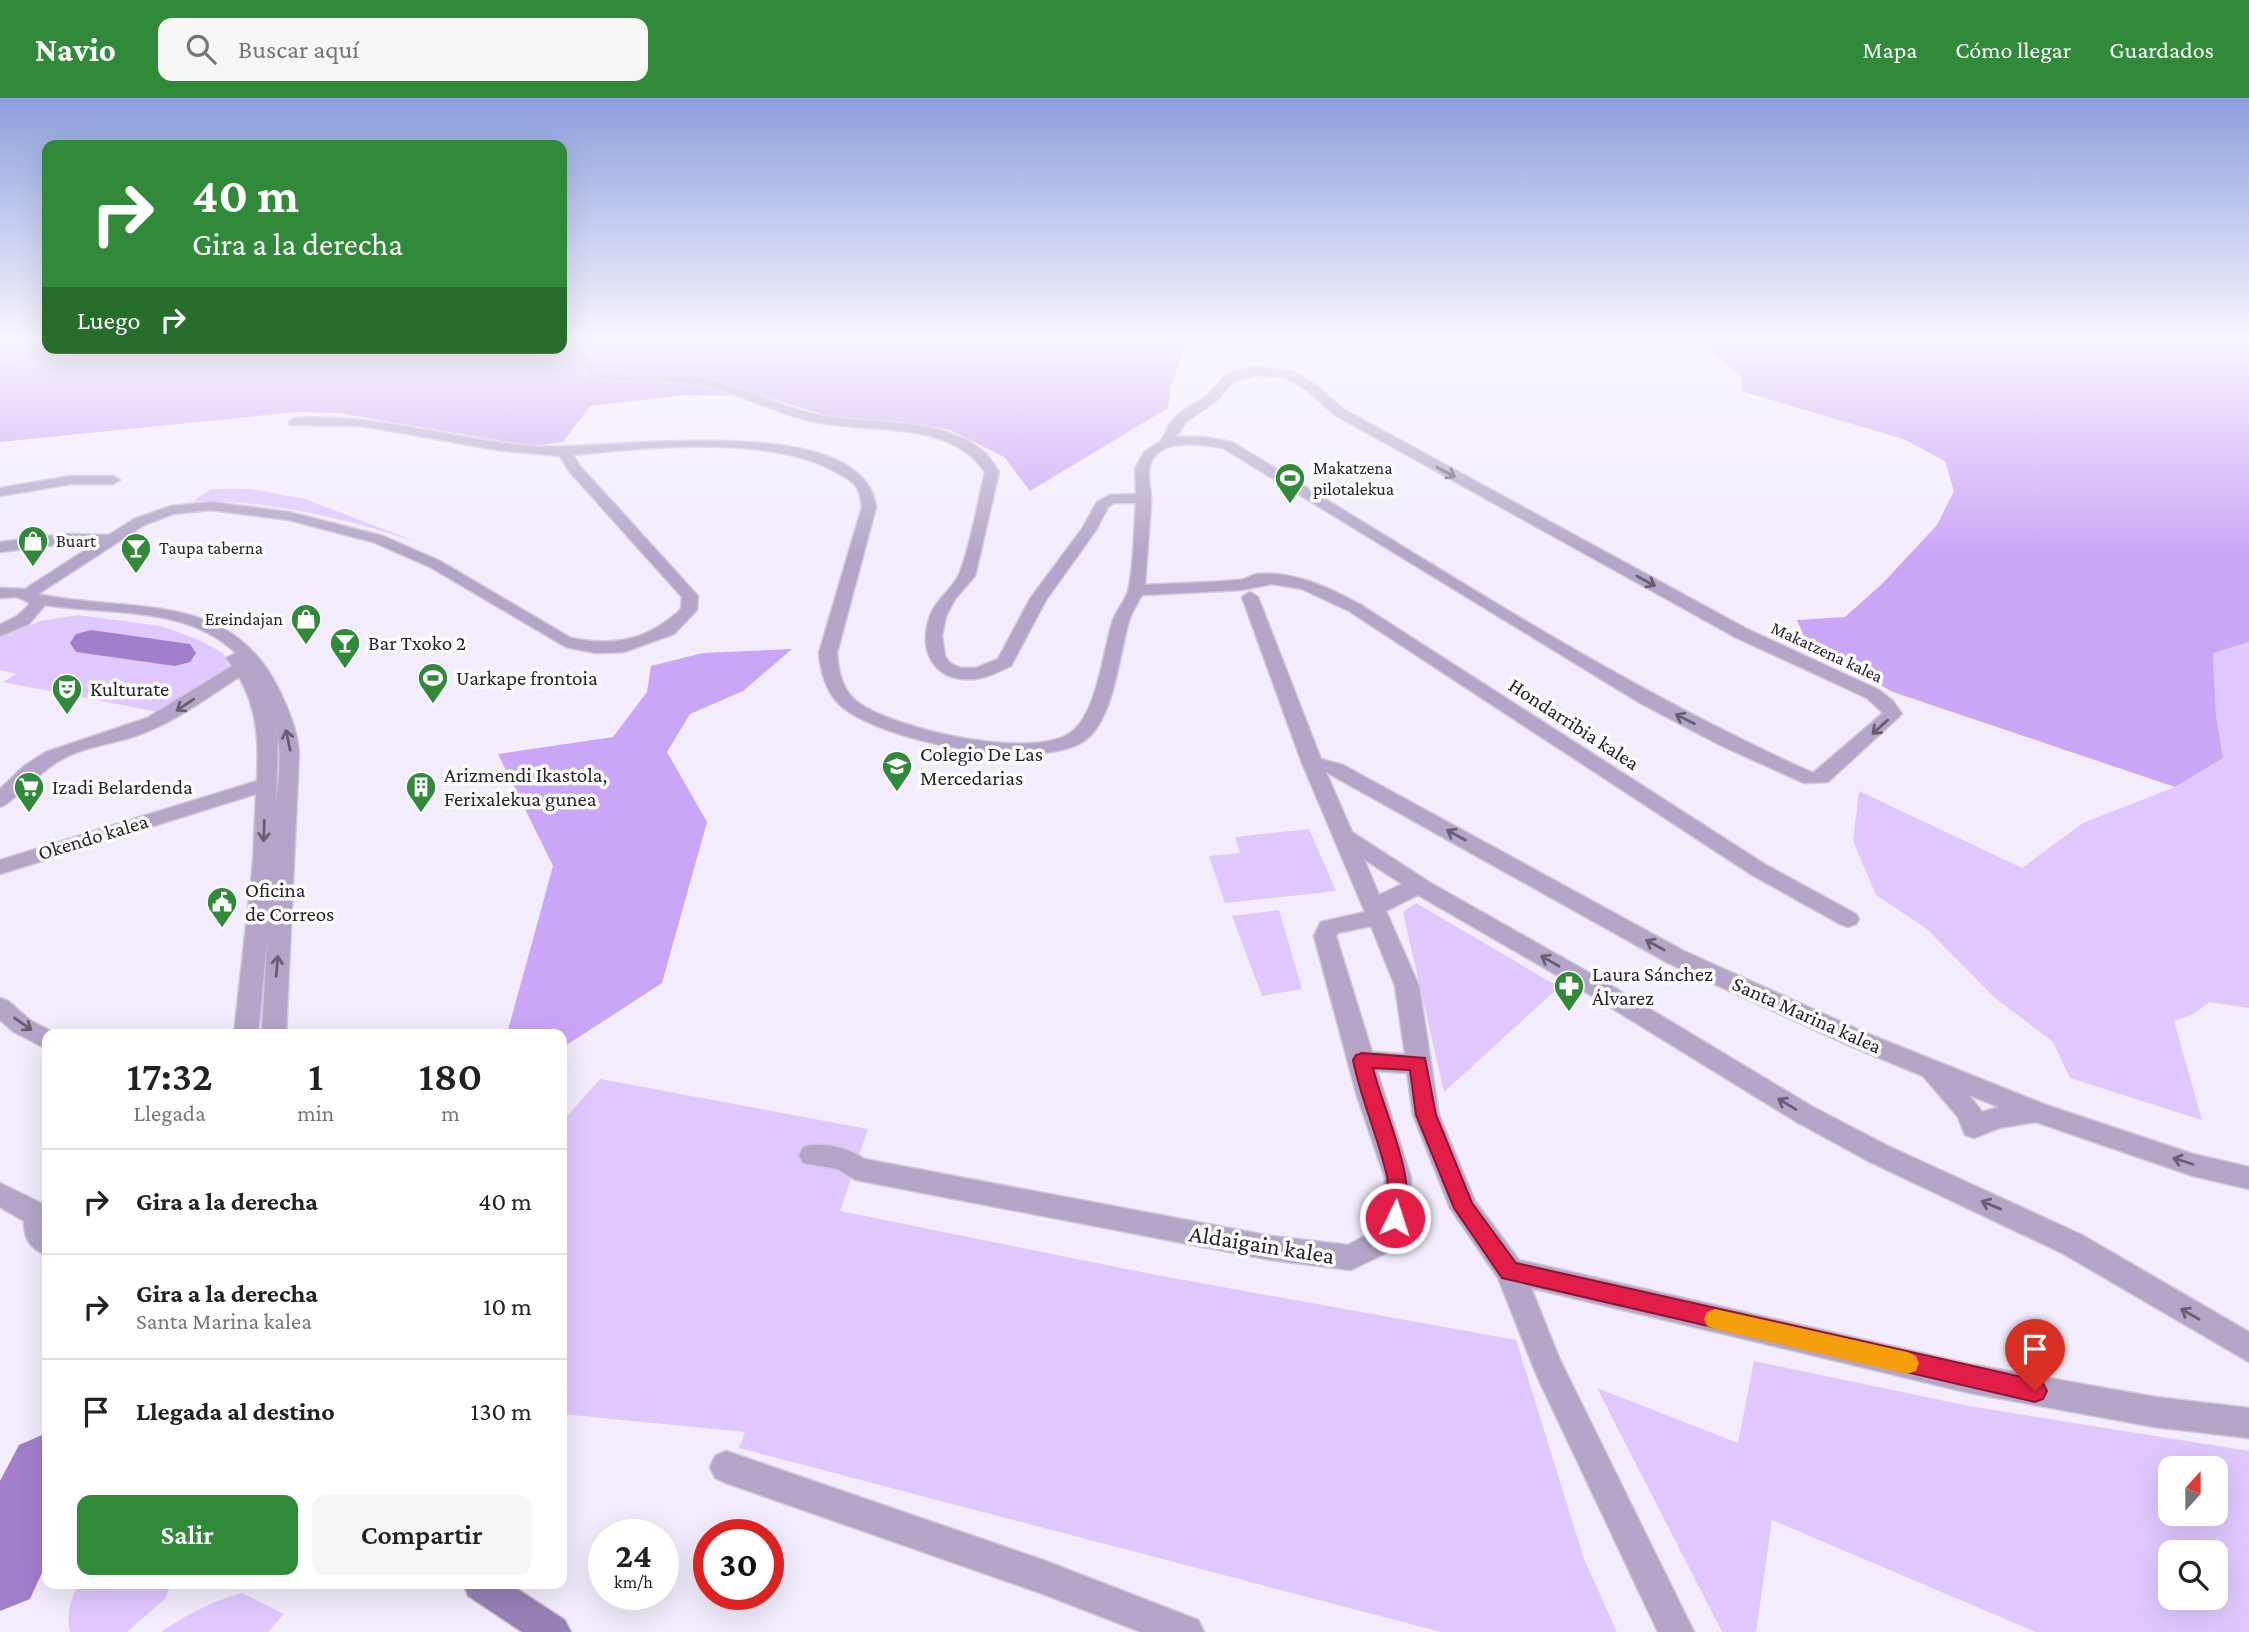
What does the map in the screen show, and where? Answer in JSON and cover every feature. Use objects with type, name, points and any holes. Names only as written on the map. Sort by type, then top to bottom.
[{"type":"street","points":[[799,412],[836,423],[901,426],[921,430],[940,436],[978,455],[989,465],[992,472],[967,576],[948,597],[938,616],[934,636],[936,657],[944,667],[960,673],[979,673],[1005,662],[1038,598],[1089,530],[1102,505],[1110,499],[1144,498]]},
{"type":"street","name":"Makatzena kalea","points":[[1167,442],[1175,425],[1192,412]]},
{"type":"street","name":"Makatzena kalea","points":[[1137,590],[1144,498],[1143,464],[1156,447],[1167,442],[1197,441],[1227,445],[1646,699],[1799,776],[1821,778],[1892,714],[1887,705],[1874,694],[1741,633],[1339,412]]},
{"type":"street","points":[[295,422],[341,420],[421,431],[510,449],[565,452],[717,445],[774,449],[823,459],[859,480],[867,493],[869,508],[831,639],[829,668],[836,690],[850,705],[871,719],[931,737],[1030,751],[1054,748],[1077,738],[1091,724],[1123,615],[1137,590]]},
{"type":"street","points":[[0,631],[31,602],[110,539],[139,522],[171,510],[211,506],[289,516],[342,527],[378,539],[435,564],[566,642],[596,648],[618,648],[668,629],[689,610],[690,596],[574,468],[565,452]]},
{"type":"street","points":[[0,492],[71,480],[113,480]]},
{"type":"street","points":[[0,548],[64,539],[110,539]]},
{"type":"street","points":[[1250,597],[1255,589],[1271,579]]},
{"type":"street","name":"Hondarribia kalea","points":[[1137,590],[1251,584],[1271,579],[1312,586],[1355,608],[1759,870],[1848,919]]},
{"type":"street","points":[[1219,584],[1250,597],[1312,763],[1407,986],[1426,1115],[1464,1208],[1510,1271],[1548,1366],[1676,1632]]},
{"type":"street","points":[[0,593],[31,602],[183,627],[214,639],[232,654],[242,667],[262,709],[269,738],[263,863],[246,1029]]},
{"type":"street","points":[[31,602],[156,613],[192,620],[238,644],[253,659],[265,677],[286,729],[290,753],[285,798],[285,856],[273,1005],[274,1029]]},
{"type":"street","points":[[0,800],[21,776],[48,757],[79,745],[136,730],[174,713],[242,667]]},
{"type":"street","name":"Santa Marina kalea","points":[[1312,763],[1336,769],[1676,957],[1857,1039],[2037,1112],[2193,1165],[2249,1178]]},
{"type":"street","name":"Okendo kalea","points":[[0,867],[267,784]]},
{"type":"street","points":[[1344,835],[1421,887],[1587,982],[1804,1114],[1879,1154],[2011,1213],[2072,1244],[2249,1348]]},
{"type":"street","points":[[1376,913],[1403,891],[1421,887]]},
{"type":"street","name":"Aldaigain kalea","points":[[811,1155],[842,1159],[851,1162],[856,1169],[1244,1243],[1351,1258],[1378,1243],[1395,1218],[1398,1178],[1370,1096],[1325,936],[1329,928],[1376,913]]},
{"type":"street","points":[[0,1007],[22,1026],[42,1037]]},
{"type":"street","points":[[1362,1060],[1419,1063]]},
{"type":"street","points":[[1928,1068],[1970,1113],[1974,1128],[1995,1118],[2037,1112]]},
{"type":"street","points":[[0,1194],[42,1218],[38,1234],[42,1238]]},
{"type":"street","points":[[1510,1271],[1950,1373],[2093,1403],[2249,1423]]},
{"type":"street","points":[[726,1467],[1043,1577],[1186,1632]]},
{"type":"street","points":[[488,1589],[552,1632]]},
{"type":"shaded area","points":[[0,412],[586,412],[563,442],[524,447],[339,413],[297,412],[0,442]]},
{"type":"shaded area","points":[[814,412],[1162,412],[1030,491],[1004,457],[950,430],[916,424],[841,420]]},
{"type":"shaded area","points":[[1810,412],[2249,412],[2249,642],[2213,653],[2216,716],[2223,758],[2175,787],[1893,692],[1807,644],[1797,620],[1845,617],[1883,583],[1937,525],[1954,491],[1945,461],[1903,439]]},
{"type":"shaded area","points":[[211,489],[251,489],[305,499],[417,542],[306,512],[222,501],[193,501]]},
{"type":"shaded area","points":[[78,615],[161,626],[197,639],[223,653],[229,668],[181,702],[173,702],[158,712],[3,682],[17,674],[0,670],[0,638],[40,621]]},
{"type":"shaded area","points":[[2249,642],[2249,1008],[2209,1002],[2194,1014],[2174,1021],[2202,1120],[2070,1078],[2053,1042],[1994,997],[1927,929],[1876,895],[1853,841],[1859,791],[2022,868],[2083,823],[2175,787],[2222,758],[2216,716],[2213,652]]},
{"type":"shaded area","points":[[792,649],[743,691],[690,714],[667,752],[707,822],[662,983],[567,1045],[567,1029],[508,1029],[553,866],[498,754],[613,737],[647,692],[651,666],[703,653]]},
{"type":"shaded area","points":[[1309,829],[1336,891],[1225,903],[1209,856],[1240,853],[1235,837]]},
{"type":"shaded area","points":[[1416,903],[1559,987],[1444,1092],[1403,912]]},
{"type":"shaded area","points":[[1279,910],[1302,989],[1262,996],[1232,916]]},
{"type":"shaded area","points":[[600,1079],[868,1129],[840,1211],[1151,1274],[1516,1340],[1584,1559],[1617,1632],[1441,1632],[739,1448],[745,1432],[567,1414],[567,1116]]},
{"type":"shaded area","points":[[1754,1361],[1969,1406],[2249,1451],[2249,1632],[2036,1632],[1772,1520],[1756,1632],[1722,1632],[1597,1388],[1738,1443]]},
{"type":"shaded area","points":[[76,1589],[169,1589],[165,1599],[127,1632],[70,1632],[68,1619]]},
{"type":"shaded area","points":[[242,1593],[284,1614],[268,1632],[161,1632],[200,1609]]},
{"type":"waterway","points":[[91,643],[175,653]]},
{"type":"waterway","points":[[0,1569],[42,1483]]},
{"type":"slow traffic","points":[[1715,1319],[1907,1363]]},
{"type":"place","name":"Makatzena pilotalekua","points":[[1290,505]]},
{"type":"place","name":"Buart","points":[[33,568]]},
{"type":"place","name":"Taupa taberna","points":[[136,575]]},
{"type":"place","name":"Ereindajan","points":[[306,646]]},
{"type":"place","name":"Bar Txoko 2","points":[[345,670]]},
{"type":"place","name":"Uarkape frontoia","points":[[433,705]]},
{"type":"place","name":"Kulturate","points":[[67,716]]},
{"type":"place","name":"Colegio De Las Mercedarias","points":[[897,793]]},
{"type":"place","name":"Izadi Belardenda","points":[[29,814]]},
{"type":"place","name":"Arizmendi Ikastola, Ferixalekua gunea","points":[[421,814]]},
{"type":"place","name":"Oficina de Correos","points":[[222,929]]},
{"type":"place","name":"Laura Sánchez Álvarez","points":[[1569,1013]]},
{"type":"route","points":[[1395,1218],[1398,1178],[1370,1096],[1362,1060],[1419,1063],[1426,1115],[1464,1208],[1510,1271],[2035,1391]]}]
